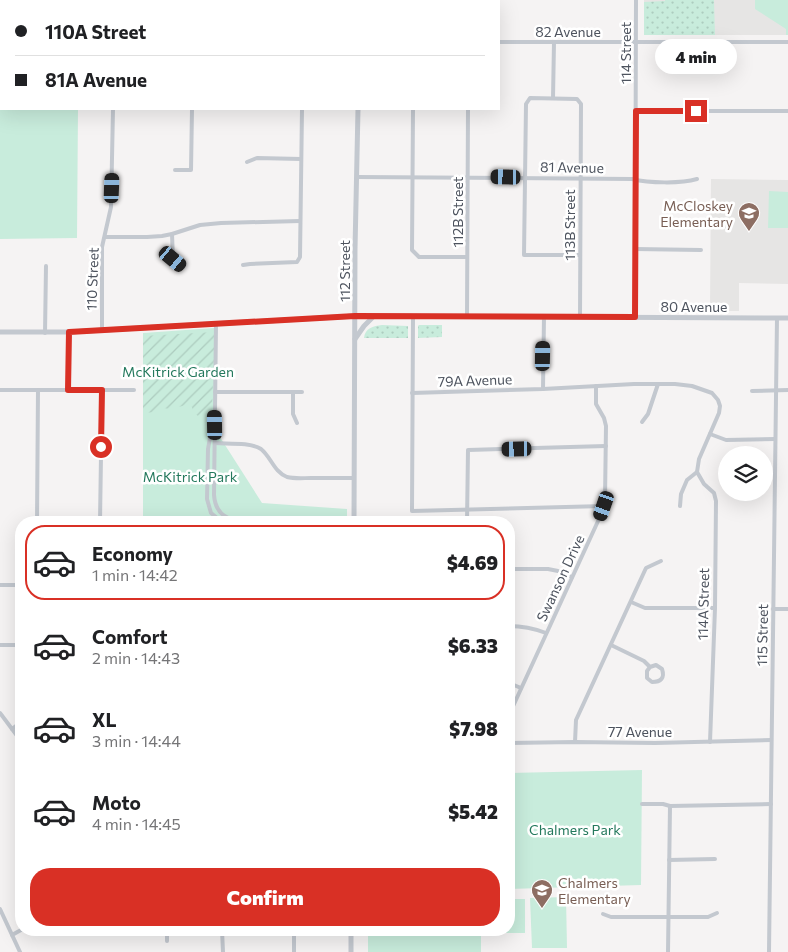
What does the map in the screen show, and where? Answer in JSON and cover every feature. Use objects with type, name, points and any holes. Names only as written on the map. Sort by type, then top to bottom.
[{"type":"street","name":"114 Street","points":[[635,317],[636,0]]},
{"type":"street","name":"82 Avenue","points":[[500,42],[788,42]]},
{"type":"street","points":[[554,42],[553,98],[530,98],[526,104],[524,255],[580,255]]},
{"type":"street","name":"113B Street","points":[[553,98],[577,99],[581,104],[580,317]]},
{"type":"street","name":"110 Street","points":[[102,330],[102,248],[112,207],[113,110]]},
{"type":"street","points":[[176,170],[191,170],[192,110]]},
{"type":"street","points":[[243,266],[297,262],[300,257],[302,110]]},
{"type":"street","name":"112 Street","points":[[354,516],[358,110]]},
{"type":"street","points":[[413,110],[412,250],[419,257],[468,257]]},
{"type":"street","name":"112B Street","points":[[466,316],[468,110]]},
{"type":"street","points":[[636,111],[788,111]]},
{"type":"street","points":[[247,162],[258,158],[301,158]]},
{"type":"street","name":"81 Avenue","points":[[357,177],[525,177],[687,182],[697,179]]},
{"type":"street","points":[[105,236],[147,237],[172,234],[200,225],[300,221]]},
{"type":"street","points":[[172,234],[173,259],[183,268]]},
{"type":"street","points":[[635,249],[700,250]]},
{"type":"street","points":[[45,333],[46,266]]},
{"type":"street","name":"80 Avenue","points":[[0,332],[69,332],[355,316],[788,318]]},
{"type":"street","points":[[355,340],[364,326],[374,316]]},
{"type":"street","points":[[543,389],[544,316]]},
{"type":"street","points":[[413,317],[412,511],[604,506]]},
{"type":"street","name":"115 Street","points":[[769,952],[777,318]]},
{"type":"street","points":[[216,324],[214,502],[224,516]]},
{"type":"street","points":[[68,390],[69,332]]},
{"type":"street","points":[[642,422],[648,414],[658,384]]},
{"type":"street","name":"79A Avenue","points":[[412,393],[658,384],[692,386],[712,393],[718,400],[720,406],[719,413],[710,434]]},
{"type":"street","name":"Swanson Drive","points":[[515,702],[604,506],[606,426],[596,404],[596,386]]},
{"type":"street","points":[[0,390],[134,390]]},
{"type":"street","points":[[38,390],[38,516]]},
{"type":"street","points":[[100,516],[102,390]]},
{"type":"street","points":[[752,391],[788,390]]},
{"type":"street","points":[[215,392],[302,392]]},
{"type":"street","points":[[293,392],[293,414],[297,422]]},
{"type":"street","points":[[215,410],[208,448],[207,499],[211,513],[215,516]]},
{"type":"street","points":[[680,506],[681,494],[687,480],[697,472],[699,459],[710,434],[726,440],[775,439]]},
{"type":"street","points":[[215,443],[250,445],[260,448],[272,464],[286,477],[354,478]]},
{"type":"street","points":[[466,516],[468,450],[606,446]]},
{"type":"street","name":"114A Street","points":[[697,472],[704,484],[714,493],[716,501],[715,608],[710,742]]},
{"type":"street","points":[[575,742],[576,720],[646,568],[661,561]]},
{"type":"street","points":[[515,569],[548,569],[572,577]]},
{"type":"street","points":[[0,585],[15,585]]},
{"type":"street","points":[[631,602],[644,608],[715,608]]},
{"type":"street","points":[[773,609],[788,609]]},
{"type":"street","points":[[515,626],[531,628],[546,633]]},
{"type":"street","points":[[0,645],[15,645]]},
{"type":"street","points":[[611,645],[644,661],[650,666],[656,665],[662,669],[664,674],[658,682],[652,682],[647,678],[647,671],[650,666]]},
{"type":"street","points":[[515,686],[521,688]]},
{"type":"street","points":[[0,713],[15,733]]},
{"type":"street","name":"77 Avenue","points":[[515,744],[771,740]]},
{"type":"street","points":[[642,804],[670,806],[771,804]]},
{"type":"street","points":[[668,952],[670,806]]},
{"type":"street","points":[[669,860],[715,859]]},
{"type":"street","points":[[0,908],[20,952]]},
{"type":"street","points":[[603,914],[611,917],[708,917],[716,913]]},
{"type":"street","points":[[167,936],[167,941]]},
{"type":"street","points":[[222,936],[222,952]]},
{"type":"street","points":[[294,936],[294,952]]},
{"type":"street","points":[[351,936],[351,952]]},
{"type":"shaded area","points":[[644,0],[788,0],[788,35],[644,35]]},
{"type":"shaded area","name":"McCloskey Elementary","points":[[711,179],[788,180],[788,284],[739,283],[739,311],[710,311]]},
{"type":"green space","points":[[714,0],[715,35],[644,35],[644,2]]},
{"type":"green space","points":[[755,0],[788,0],[788,35],[786,35],[786,29],[755,9]]},
{"type":"green space","points":[[0,110],[78,110],[77,238],[0,239]]},
{"type":"green space","points":[[769,191],[788,192],[788,228],[768,228]]},
{"type":"green space","points":[[382,325],[408,326],[408,338],[364,338],[370,328]]},
{"type":"green space","points":[[419,325],[442,325],[442,337],[418,338]]},
{"type":"green space","name":"McKitrick Park","points":[[214,328],[218,434],[262,503],[347,509],[347,516],[143,516],[143,333]]},
{"type":"green space","name":"McKitrick Garden","points":[[215,332],[212,408],[198,416],[193,412],[192,407],[186,405],[143,413],[143,336]]},
{"type":"green space","name":"Chalmers Park","points":[[642,770],[641,885],[515,889],[515,773]]},
{"type":"green space","points":[[566,897],[567,948],[532,948],[530,898]]},
{"type":"green space","points":[[515,899],[525,899],[525,933],[515,933]]},
{"type":"green space","points":[[368,936],[481,936],[481,952],[368,952]]},
{"type":"place","name":"McCloskey Elementary","points":[[749,232]]},
{"type":"place","name":"Chalmers Elementary","points":[[542,909]]},
{"type":"route","points":[[101,447],[102,390],[68,390],[69,332],[355,316],[635,317],[636,111],[696,111]]}]
